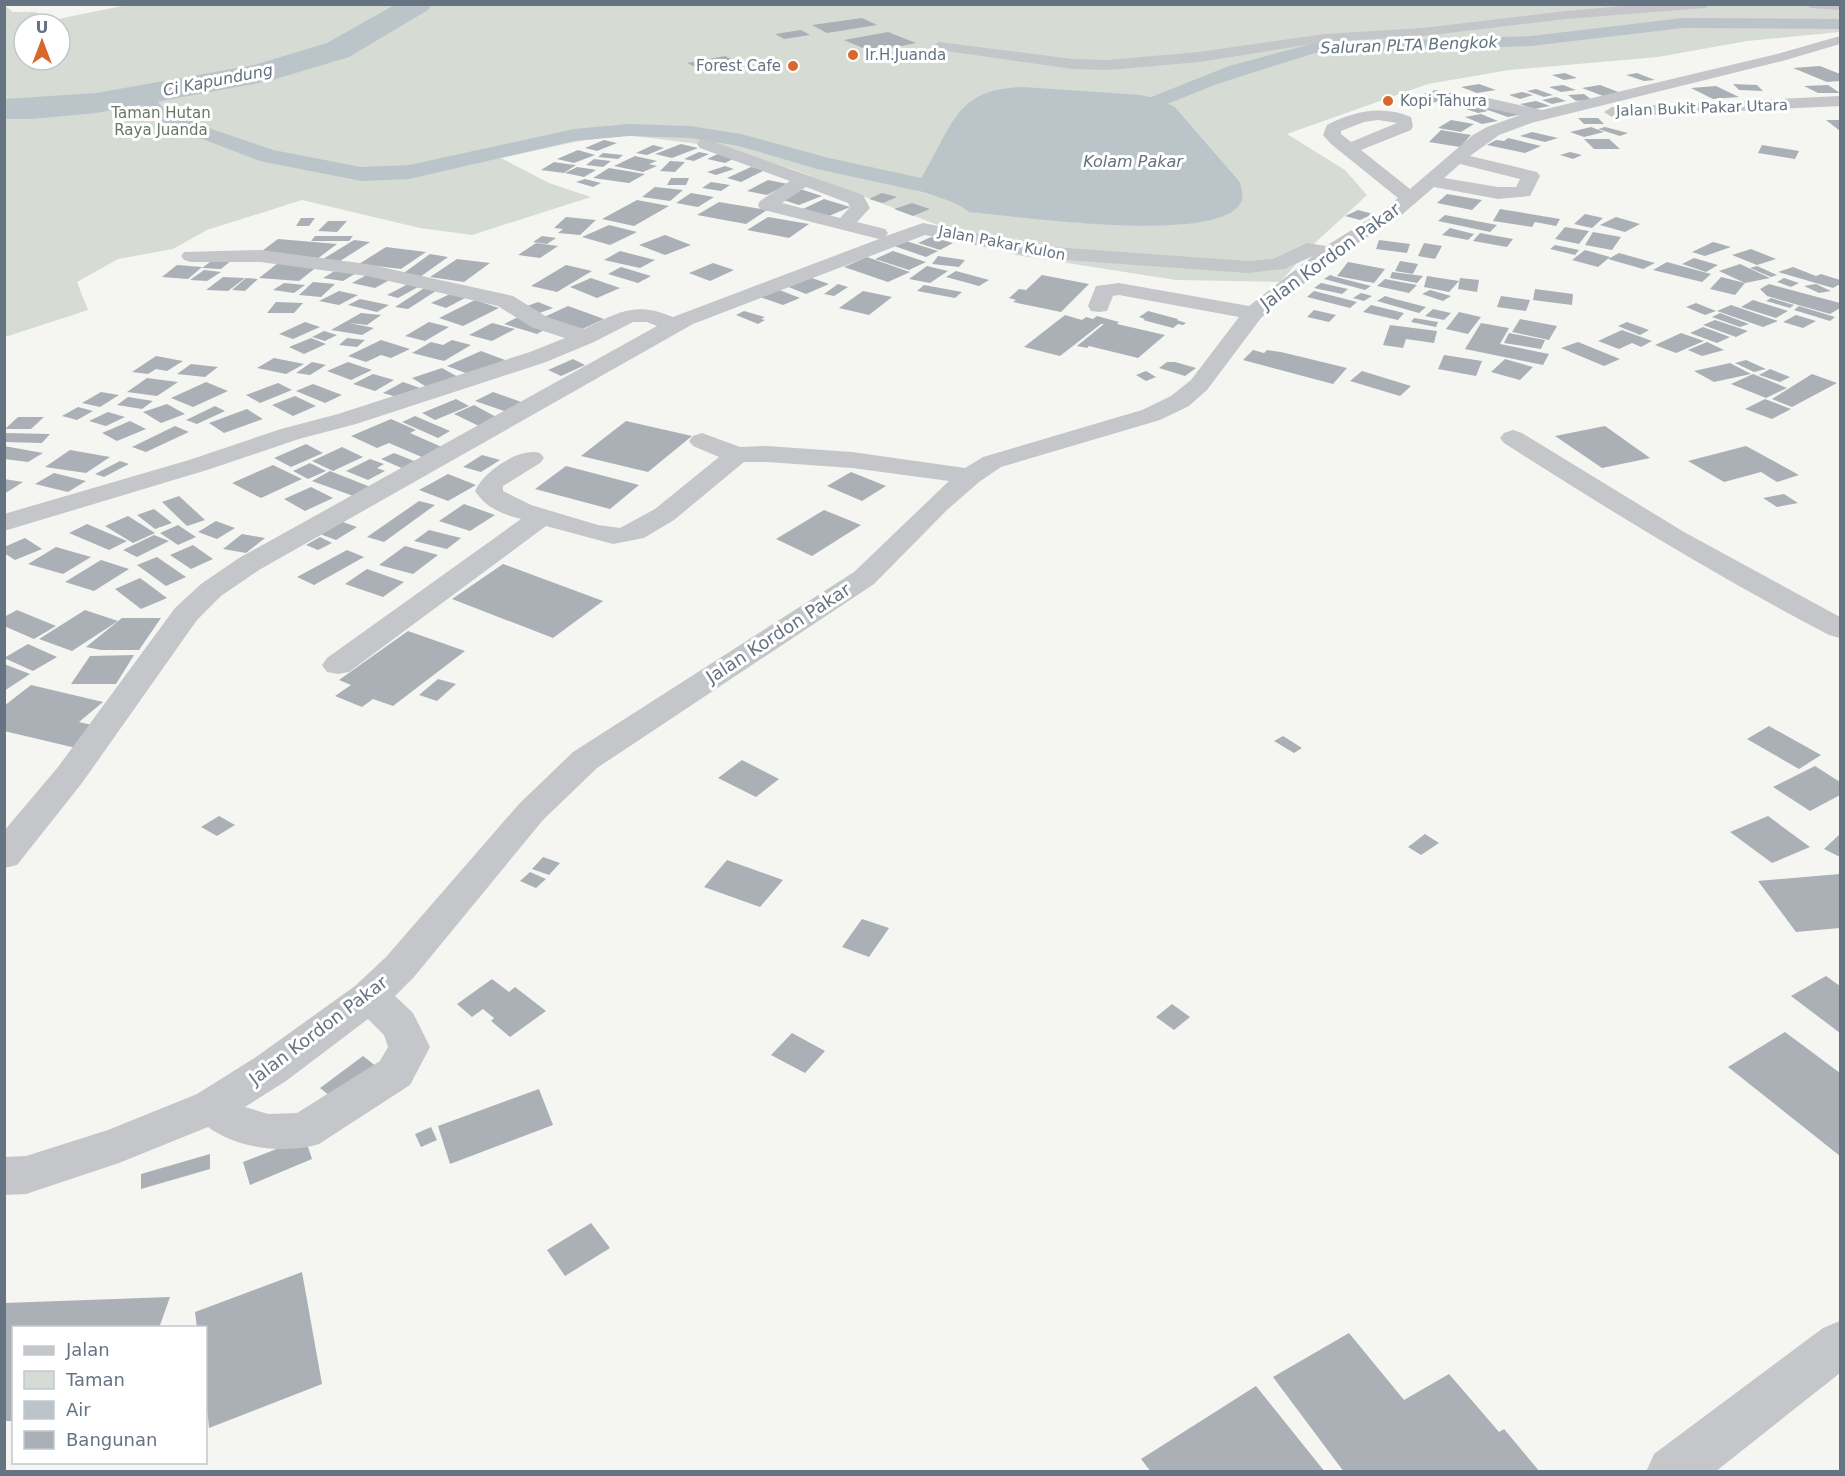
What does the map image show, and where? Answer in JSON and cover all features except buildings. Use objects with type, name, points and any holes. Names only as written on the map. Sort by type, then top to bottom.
[{"type":"street","points":[[939,46],[1073,64],[1108,65],[1199,57],[1325,38],[1423,32],[1566,15],[1706,4]]},
{"type":"street","points":[[1811,4],[1840,6]]},
{"type":"street","points":[[1789,39],[1835,41]]},
{"type":"street","points":[[1449,99],[1553,113],[1749,65],[1835,41]]},
{"type":"street","points":[[1733,53],[1749,65]]},
{"type":"street","name":"Jalan Bukit Pakar Utara","points":[[1553,113],[1781,111],[1840,101]]},
{"type":"street","points":[[1758,121],[1781,111],[1830,118]]},
{"type":"street","name":"Jalan Kordon Pakar","points":[[4,1176],[26,1175],[120,1145],[212,1106],[271,1069],[369,997],[400,967],[531,812],[585,760],[864,578],[938,504],[970,476],[992,462],[1150,415],[1180,401],[1199,385],[1253,313],[1332,251],[1384,219],[1479,139],[1493,131],[1526,119],[1553,113]]},
{"type":"street","points":[[706,144],[856,199],[860,208],[844,225]]},
{"type":"street","points":[[1349,149],[1420,189],[1523,192],[1532,176],[1456,158]]},
{"type":"street","points":[[806,179],[767,205],[878,233]]},
{"type":"street","name":"Jalan Pakar Kulon","points":[[4,856],[70,775],[186,614],[211,590],[249,564],[680,322],[923,229],[1039,252],[1248,267],[1278,265],[1307,249],[1332,251]]},
{"type":"street","points":[[191,256],[260,256],[367,270],[505,301],[539,322],[586,337]]},
{"type":"street","points":[[1099,306],[1104,291],[1119,289],[1253,313]]},
{"type":"street","points":[[4,523],[198,465],[538,357],[586,337],[629,315],[640,313],[680,322]]},
{"type":"street","points":[[1513,438],[1717,565],[1835,620]]},
{"type":"street","points":[[702,441],[737,455],[767,454],[852,459],[970,476]]},
{"type":"street","points":[[531,458],[492,482],[488,491],[495,500],[512,508],[620,536],[646,529],[737,455]]},
{"type":"street","points":[[339,665],[542,516]]},
{"type":"street","points":[[212,1106],[231,1120],[268,1132],[304,1131],[395,1073],[409,1047],[404,1029],[369,997]]},
{"type":"street","points":[[1672,1472],[1840,1344]]},
{"type":"green space","name":"Taman Hutan Raya Juanda","points":[[132,4],[1840,4],[1840,32],[1747,41],[1658,57],[1509,70],[1428,84],[1287,134],[1345,170],[1367,195],[1317,241],[1280,282],[1176,280],[1016,255],[792,169],[715,146],[626,135],[579,141],[501,158],[549,183],[591,197],[472,235],[420,228],[302,200],[207,230],[173,249],[118,259],[77,282],[88,310],[5,337],[4,5],[13,12],[12,72],[72,72],[72,16]],"holes":[[[1141,95],[1159,99],[1175,107],[1240,182],[970,212],[950,201],[914,189],[918,184]]]},
{"type":"water","name":"Kolam Pakar","points":[[1023,87],[1141,95],[1159,99],[1175,107],[1240,182],[1242,199],[1240,204],[1223,216],[1193,223],[1155,226],[1113,225],[969,212],[950,201],[913,189],[964,107],[987,93]]},
{"type":"waterway","name":"Ci Kapundung","points":[[4,109],[32,109],[96,103],[258,74],[338,50],[418,4]]},
{"type":"waterway","name":"Saluran PLTA Bengkok","points":[[1108,121],[1210,80],[1262,62],[1315,48],[1531,41],[1683,23],[1840,24]]},
{"type":"waterway","points":[[144,95],[153,110],[199,131],[268,156],[361,174],[409,172],[574,135],[629,130],[690,132],[741,140],[825,164],[918,184]]},
{"type":"place","name":"Ir.H.Juanda","points":[[853,55]]},
{"type":"place","name":"Forest Cafe","points":[[793,66]]},
{"type":"place","name":"Kopi Tahura","points":[[1388,101]]}]
